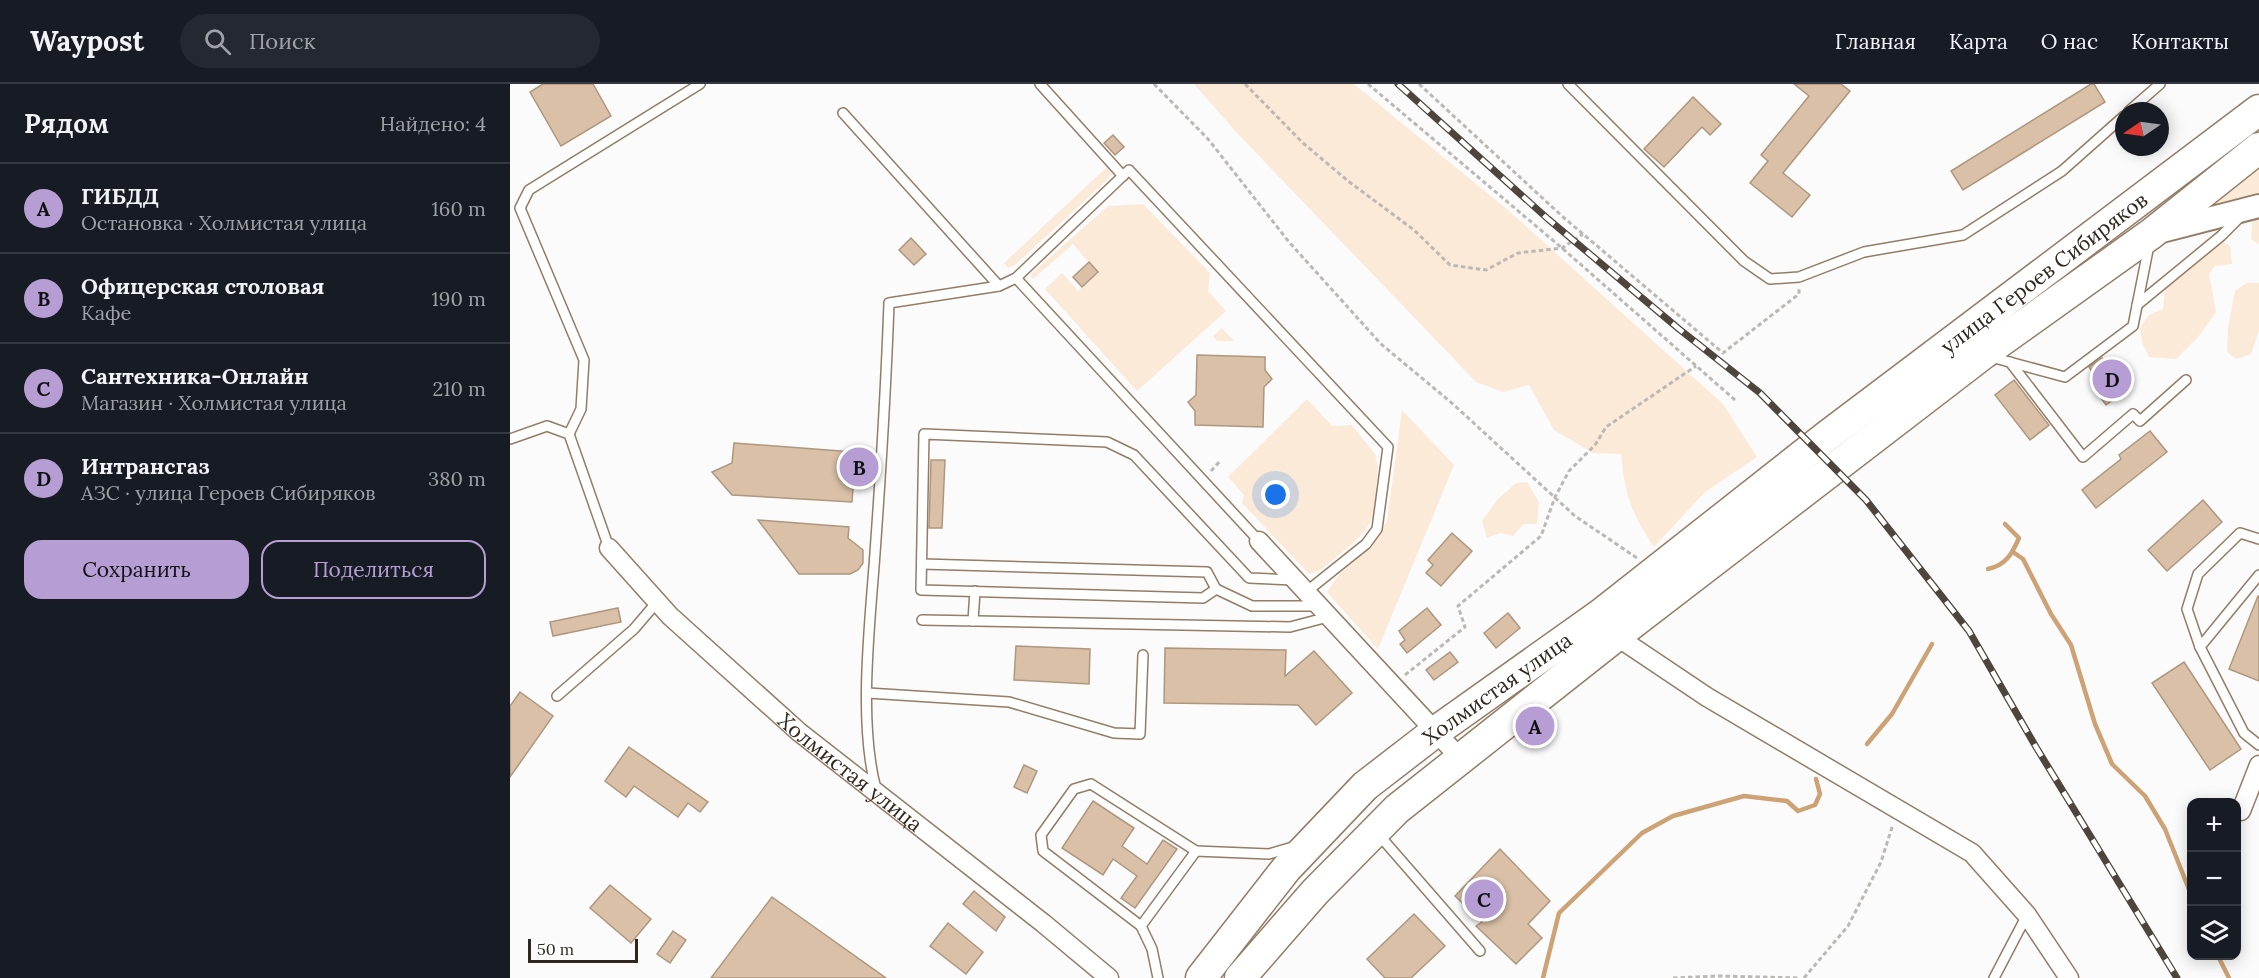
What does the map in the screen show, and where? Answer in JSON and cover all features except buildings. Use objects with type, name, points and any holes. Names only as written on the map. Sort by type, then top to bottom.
[{"type":"highway","name":"улица Героев Сибиряков","points":[[1827,436],[2256,108]]},
{"type":"highway","name":"улица Героев Сибиряков","points":[[1848,458],[1996,358],[2259,148]]},
{"type":"highway","name":"Холмистая улица","points":[[1201,978],[1286,868],[1365,786],[1435,732],[1656,572],[1827,436]]},
{"type":"highway","name":"Холмистая улица","points":[[1253,966],[1397,809],[1616,636],[1848,458]]},
{"type":"street","points":[[2151,234],[2253,208]]},
{"type":"street","points":[[1259,541],[1460,758]]},
{"type":"street","name":"Холмистая улица","points":[[609,548],[657,602],[799,732],[877,791],[1109,978]]},
{"type":"street","points":[[1616,636],[1707,697],[1898,808],[1972,854],[2027,915],[2069,978]]},
{"type":"street","points":[[2241,812],[2258,773]]},
{"type":"lane","points":[[609,548],[569,435],[581,409],[584,360],[520,208],[529,190],[700,84]]},
{"type":"lane","points":[[1040,84],[1123,176]]},
{"type":"lane","points":[[1568,84],[1744,261],[1770,279],[1799,277],[1864,252],[1963,235],[2062,171],[2115,124]]},
{"type":"lane","points":[[2140,102],[2160,84]]},
{"type":"lane","points":[[843,113],[999,286]]},
{"type":"lane","points":[[877,791],[869,762],[868,693],[871,612],[885,422],[889,303],[999,286],[1016,278],[1129,170],[1388,447],[1377,529],[1366,544],[1312,599],[1290,627],[922,620]]},
{"type":"lane","points":[[2137,305],[2253,208]]},
{"type":"lane","points":[[1996,358],[2065,377],[2133,326],[2151,234]]},
{"type":"lane","points":[[1016,278],[1259,541]]},
{"type":"lane","points":[[1996,358],[2083,457],[2133,414],[2140,421],[2186,380]]},
{"type":"lane","points":[[510,439],[547,426],[569,435]]},
{"type":"lane","points":[[1216,589],[1203,598],[921,590],[924,434],[1107,442],[1134,454],[1248,578],[1312,599]]},
{"type":"lane","points":[[2259,539],[2240,533],[2198,574],[2187,609],[2200,647],[2244,733],[2259,745]]},
{"type":"lane","points":[[922,564],[1207,572],[1216,589],[1252,606],[1312,599]]},
{"type":"lane","points":[[2200,647],[2259,575]]},
{"type":"lane","points":[[973,621],[975,591]]},
{"type":"lane","points":[[557,696],[634,629],[657,602]]},
{"type":"lane","points":[[868,693],[1009,702],[1114,733],[1140,734],[1143,656]]},
{"type":"lane","points":[[1158,978],[1152,949],[1141,926],[1043,850],[1041,835],[1074,789],[1091,784],[1196,851],[1269,854],[1313,841]]},
{"type":"lane","points":[[1376,830],[1480,951]]},
{"type":"lane","points":[[1141,926],[1196,851]]},
{"type":"lane","points":[[1994,978],[2027,915]]},
{"type":"path","points":[[1155,84],[1208,139],[1289,242],[1381,344],[1453,404],[1575,516],[1656,572]]},
{"type":"path","points":[[1245,84],[1303,143],[1348,181],[1414,230],[1450,265],[1486,270],[1518,253],[1562,248],[1583,234]]},
{"type":"path","points":[[1368,84],[1562,248],[1735,400]]},
{"type":"path","points":[[1419,84],[1583,234],[1723,353],[1799,294],[1799,277]]},
{"type":"path","points":[[1392,686],[1465,627],[1458,606],[1541,536],[1555,497],[1569,471],[1595,445],[1606,427],[1696,366]]},
{"type":"path","points":[[1804,978],[1848,926],[1881,862],[1898,808]]},
{"type":"path","points":[[1673,978],[1798,978]]},
{"type":"shaded area","points":[[1194,84],[1354,84],[1509,211],[1723,404],[1757,457],[1705,492],[1654,547],[1630,503],[1621,454],[1593,453],[1554,430],[1529,385],[1503,392],[1476,382],[1237,133]]},
{"type":"shaded area","points":[[1108,166],[1111,174],[1106,181],[1015,265],[1008,268],[1004,263]]},
{"type":"shaded area","points":[[2259,168],[2259,196],[2205,209],[2254,171]]},
{"type":"shaded area","points":[[1143,204],[1210,273],[1208,291],[1226,311],[1137,391],[1045,289],[1062,273],[1078,291],[1098,273],[1073,244],[1033,279],[1030,275],[1108,206]]},
{"type":"shaded area","points":[[2259,214],[2259,244],[2251,239],[2252,223]]},
{"type":"shaded area","points":[[2222,241],[2230,246],[2232,264],[2215,266],[2209,274],[2216,312],[2199,336],[2176,359],[2149,357],[2142,342],[2140,328],[2149,315],[2163,309],[2165,286],[2179,278],[2183,269]]},
{"type":"shaded area","points":[[2246,283],[2259,283],[2259,331],[2251,354],[2236,359],[2227,352],[2228,328],[2235,291]]},
{"type":"shaded area","points":[[1222,328],[1234,341],[1217,341],[1213,336]]},
{"type":"shaded area","points":[[1307,399],[1332,426],[1352,425],[1375,454],[1378,467],[1374,514],[1366,530],[1321,570],[1309,574],[1242,503],[1244,495],[1228,477]]},
{"type":"shaded area","points":[[1402,410],[1454,465],[1378,649],[1327,592],[1338,576],[1373,544],[1387,521]]},
{"type":"shaded area","points":[[1527,482],[1539,502],[1537,524],[1524,524],[1513,536],[1500,533],[1487,538],[1482,521],[1498,499],[1516,483]]},
{"type":"waterway","points":[[1988,569],[2008,558],[2019,538],[2005,524]]},
{"type":"waterway","points":[[2013,552],[2023,559],[2051,614],[2071,645],[2095,724],[2112,764],[2145,796],[2165,829],[2187,884]]},
{"type":"waterway","points":[[1867,744],[1892,714],[1932,644]]},
{"type":"waterway","points":[[1543,978],[1559,913],[1642,833],[1673,816],[1744,796],[1787,801],[1798,811],[1815,805],[1820,794],[1816,779]]},
{"type":"waterway","points":[[2220,960],[2229,978]]},
{"type":"railway","points":[[1398,84],[1548,219],[1679,329],[1760,393],[1866,500],[1969,631],[2036,747],[2177,978]]},
{"type":"place","name":"Интрансгаз","points":[[2112,379]]},
{"type":"place","name":"Офицерская столовая","points":[[859,467]]},
{"type":"place","name":"ГИБДД","points":[[1535,726]]},
{"type":"place","name":"Сантехника-Онлайн","points":[[1484,899]]}]
